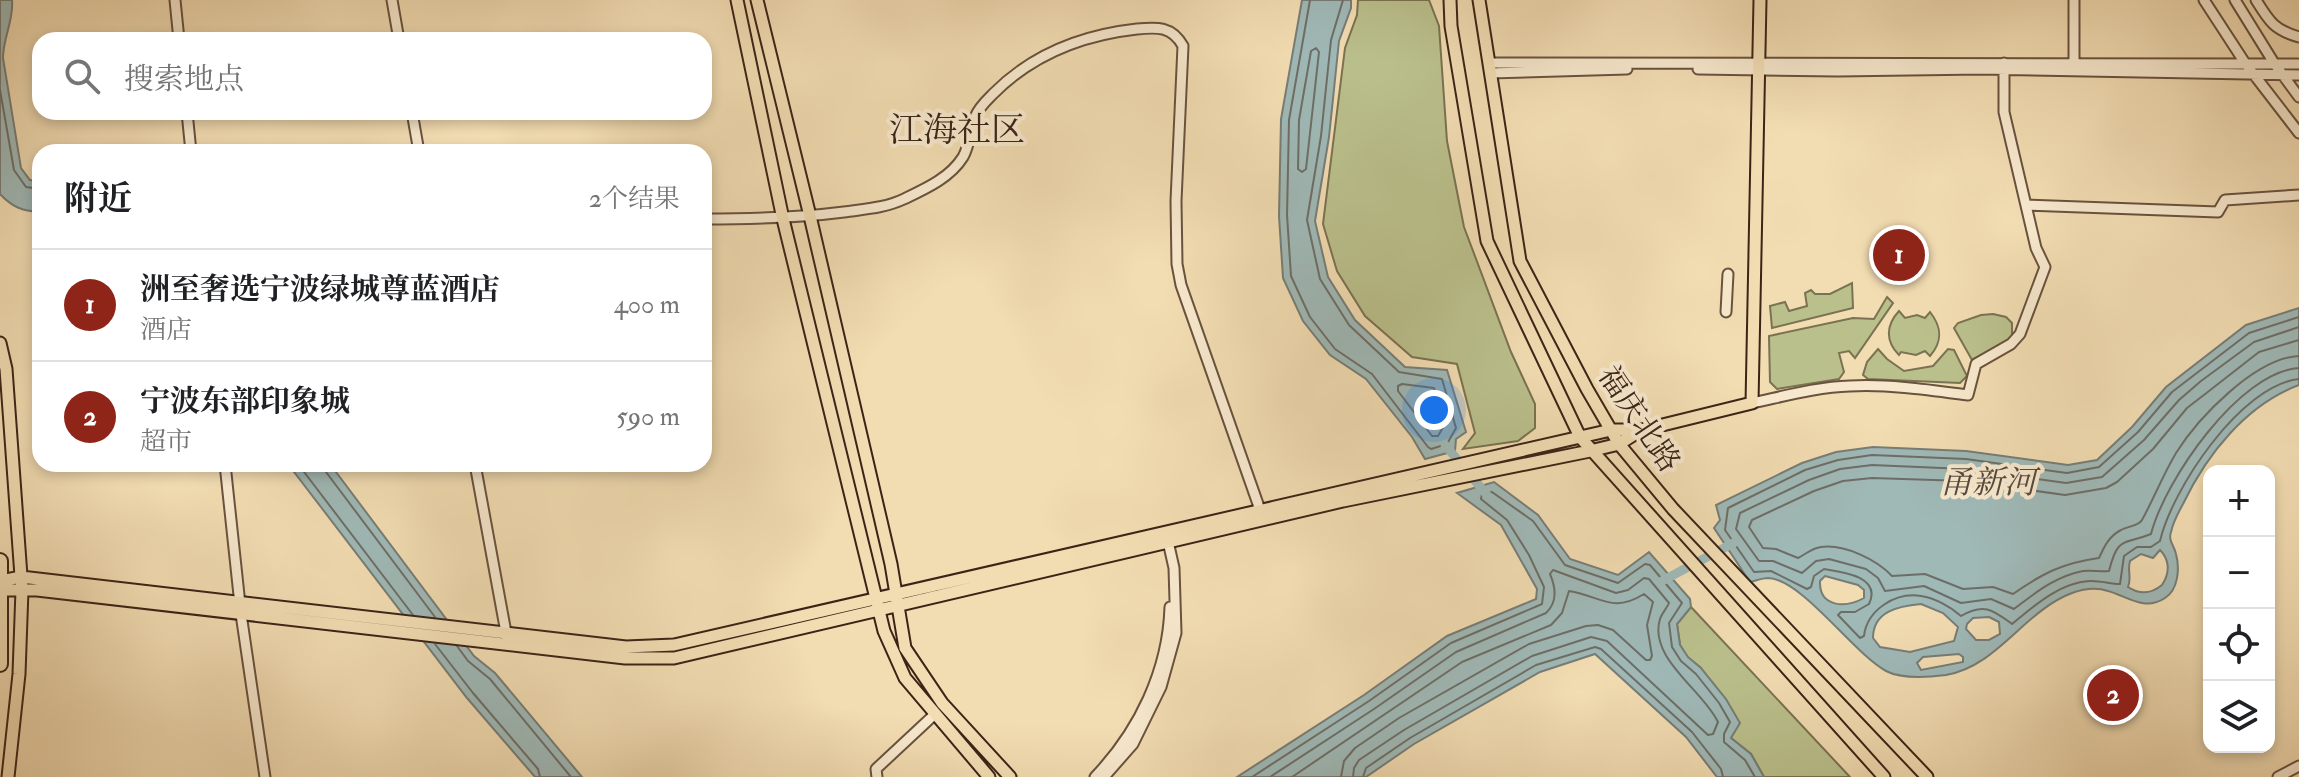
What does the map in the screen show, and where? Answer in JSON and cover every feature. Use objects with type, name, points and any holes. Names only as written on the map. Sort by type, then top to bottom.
[{"type":"highway","points":[[0,561],[0,664]]},
{"type":"main road","points":[[737,0],[783,219],[884,631],[905,678],[989,777]]},
{"type":"main road","points":[[757,0],[810,216],[897,600],[905,648],[942,703],[1010,777]]},
{"type":"main road","name":"福庆北路","points":[[1450,0],[1451,26],[1487,241],[1580,437],[1884,777]]},
{"type":"main road","name":"福庆北路","points":[[1479,0],[1520,261],[1619,444],[1673,509],[1745,587],[1927,777]]},
{"type":"main road","points":[[0,586],[21,577],[240,608],[507,639],[626,647],[674,645],[897,600],[1260,515],[1442,468],[1611,430],[1642,430],[1752,403],[1760,0]]},
{"type":"main road","points":[[0,343],[6,369],[22,590],[19,674],[8,777]]},
{"type":"main road","points":[[1260,515],[1487,474],[1619,444],[1642,430]]},
{"type":"main road","points":[[0,586],[240,608]]},
{"type":"street","points":[[175,0],[178,32]]},
{"type":"street","points":[[392,0],[398,32]]},
{"type":"street","points":[[2074,0],[2074,62]]},
{"type":"street","points":[[2204,0],[2245,63],[2299,133]]},
{"type":"street","points":[[2235,0],[2299,97]]},
{"type":"street","points":[[2256,0],[2279,31],[2299,37]]},
{"type":"street","points":[[712,219],[810,216],[882,207],[911,196],[947,175],[963,157],[975,116],[985,102],[1028,65],[1049,52],[1086,39],[1155,27],[1169,29],[1178,36],[1183,46],[1175,241],[1179,275],[1260,515]]},
{"type":"street","points":[[2004,66],[2074,62],[2299,64]]},
{"type":"street","points":[[1489,68],[2004,66],[2299,75]]},
{"type":"street","points":[[1752,403],[1811,390],[1851,386],[1968,395],[1976,364],[2011,344],[2020,334],[2045,267],[2036,248],[2004,112],[2004,66]]},
{"type":"street","points":[[188,120],[190,144]]},
{"type":"street","points":[[413,120],[418,144]]},
{"type":"street","points":[[2026,205],[2218,212],[2225,200],[2299,195]]},
{"type":"street","points":[[1726,312],[1728,274]]},
{"type":"street","points":[[226,472],[240,608],[265,777]]},
{"type":"street","points":[[476,472],[507,639]]},
{"type":"street","points":[[1095,777],[1127,740],[1153,691],[1169,637],[1170,578],[1165,537]]},
{"type":"street","points":[[1104,777],[1133,744],[1147,716],[1161,687],[1176,633],[1174,568],[1165,537]]},
{"type":"street","points":[[877,777],[876,769],[935,714]]},
{"type":"street","points":[[2278,777],[2299,766]]},
{"type":"green space","points":[[1358,0],[1429,0],[1439,26],[1447,141],[1464,227],[1511,352],[1535,404],[1535,428],[1518,441],[1463,449],[1475,433],[1457,364],[1412,357],[1365,316],[1337,271],[1323,224],[1345,48],[1357,15]]},
{"type":"green space","points":[[1852,283],[1853,308],[1772,328],[1770,306],[1785,302],[1789,311],[1807,306],[1805,293],[1811,290],[1815,294],[1830,294]]},
{"type":"green space","points":[[1887,297],[1893,303],[1855,358],[1849,351],[1839,353],[1844,372],[1839,379],[1777,389],[1770,382],[1769,336],[1853,318],[1874,319]]},
{"type":"green space","points":[[1899,311],[1905,318],[1917,315],[1925,318],[1930,312],[1939,329],[1939,339],[1930,356],[1925,351],[1916,355],[1901,352],[1899,355],[1894,350],[1889,333]]},
{"type":"green space","points":[[1993,314],[2006,317],[2012,323],[2012,340],[1972,360],[1954,328],[1958,323]]},
{"type":"green space","points":[[1878,349],[1904,371],[1933,366],[1948,349],[1954,350],[1967,376],[1960,383],[1868,379],[1863,375],[1867,362]]},
{"type":"green space","points":[[1691,607],[1850,777],[1764,777],[1751,754],[1731,738],[1701,668],[1688,658],[1680,645],[1677,624]]},
{"type":"water","points":[[0,0],[12,0],[3,58],[21,168],[32,180],[32,211],[18,208],[0,194]]},
{"type":"water","points":[[1302,0],[1351,0],[1339,41],[1329,137],[1315,221],[1328,277],[1355,320],[1405,367],[1447,370],[1466,432],[1456,439],[1455,451],[1425,459],[1412,437],[1366,379],[1330,355],[1303,321],[1283,278],[1279,216],[1281,119]]},
{"type":"water","points":[[2299,308],[2299,385],[2245,418],[2203,465],[2172,528],[2170,538],[2178,566],[2177,579],[2169,594],[2150,604],[2099,589],[2076,592],[2039,612],[1996,650],[1964,670],[1916,677],[1886,671],[1796,590],[1768,578],[1750,582],[1714,528],[1720,520],[1716,505],[1802,463],[1836,452],[1873,447],[1966,451],[2068,465],[2097,460],[2132,427],[2166,387],[2246,325]],"holes":[[[2160,550],[2168,571],[2162,585],[2145,592],[2128,587],[2130,561],[2141,554],[2153,558]],[[1825,576],[1858,585],[1864,590],[1864,598],[1842,604],[1829,601],[1821,590],[1820,581]],[[1921,604],[1943,613],[1958,627],[1954,641],[1910,652],[1880,647],[1873,638],[1874,629],[1882,616],[1896,609]],[[1989,617],[1999,622],[2000,634],[1989,640],[1976,640],[1966,629],[1973,618]],[[1959,654],[1963,662],[1921,670],[1917,663],[1923,657]]]},
{"type":"water","points":[[294,472],[336,472],[474,656],[495,673],[582,777],[535,777],[467,698]]},
{"type":"water","points":[[1494,482],[1538,515],[1570,559],[1618,575],[1649,552],[1690,599],[1691,607],[1677,624],[1680,645],[1726,699],[1740,723],[1731,738],[1751,754],[1764,777],[1717,777],[1686,737],[1595,654],[1540,672],[1414,744],[1366,777],[1237,777],[1364,695],[1447,636],[1536,599],[1537,589],[1501,525],[1457,493]]},
{"type":"waterway","points":[[1445,445],[1487,495]]},
{"type":"waterway","name":"甬新河","points":[[1662,581],[1737,541]]},
{"type":"place","name":"洲至奢选宁波绿城尊蓝酒店","points":[[1899,255]]},
{"type":"place","name":"宁波东部印象城","points":[[2113,695]]},
{"type":"district","name":"江海社区","points":[[957,130]]}]
